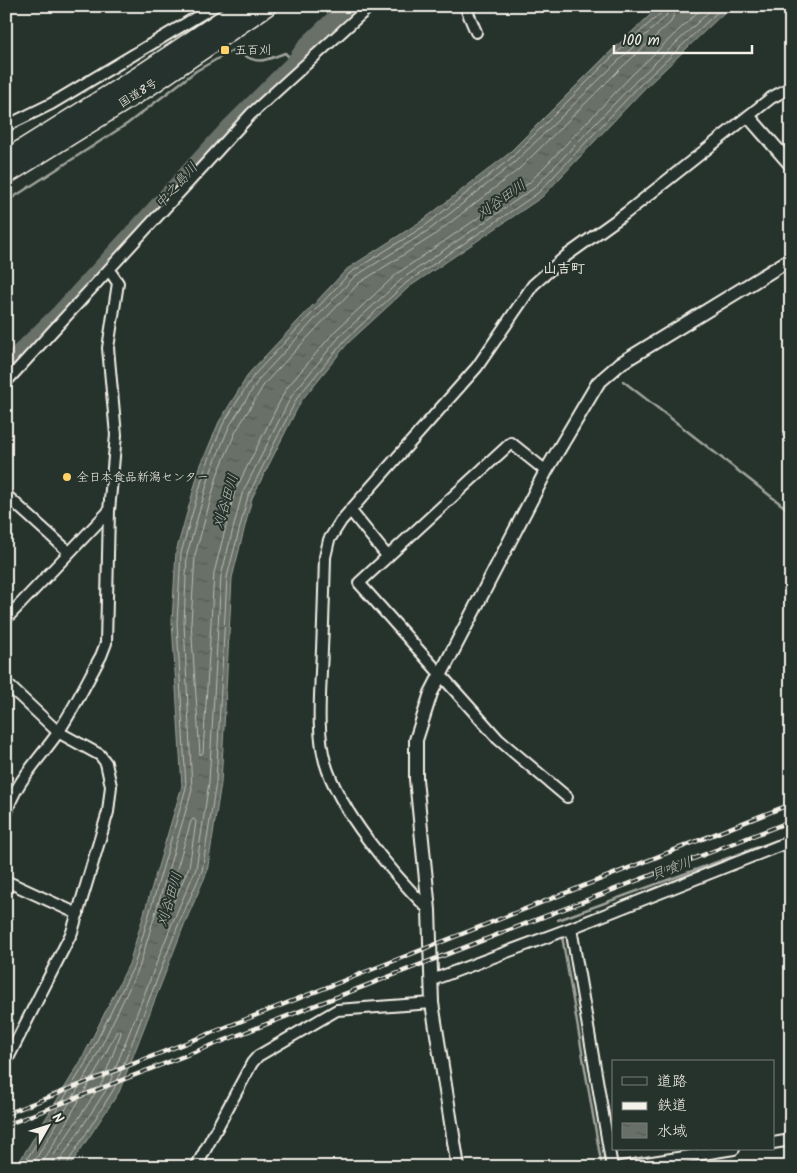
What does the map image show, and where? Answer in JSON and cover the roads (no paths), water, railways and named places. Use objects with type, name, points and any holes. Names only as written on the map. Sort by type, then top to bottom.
[{"type":"highway","name":"国道8号","points":[[6,159],[137,77],[243,6]]},
{"type":"highway","name":"国道8号","points":[[6,174],[148,87],[267,6]]},
{"type":"street","points":[[6,126],[126,60],[215,6]]},
{"type":"street","points":[[465,6],[476,32]]},
{"type":"street","points":[[6,382],[251,114],[367,7]]},
{"type":"street","points":[[126,60],[137,77]]},
{"type":"street","points":[[429,910],[405,887],[354,820],[329,774],[324,759],[321,739],[320,692],[326,557],[329,540],[350,510],[477,367],[534,285],[566,256],[626,213],[771,98],[791,87]]},
{"type":"street","points":[[749,117],[791,165]]},
{"type":"street","points":[[458,1167],[432,1003],[429,910],[415,757],[416,740],[421,720],[440,677],[546,471],[598,383],[610,372],[791,259]]},
{"type":"street","points":[[6,815],[10,800],[58,732],[102,656],[106,643],[109,511],[116,435],[108,348],[118,282],[109,270]]},
{"type":"street","points":[[546,471],[511,443],[359,583],[440,677],[498,739],[567,797]]},
{"type":"street","points":[[6,495],[69,552]]},
{"type":"street","points":[[350,510],[388,557]]},
{"type":"street","points":[[6,619],[109,511]]},
{"type":"street","points":[[6,683],[58,732],[100,755],[106,763],[111,786],[108,812],[72,932],[6,1062]]},
{"type":"street","points":[[432,980],[791,841]]},
{"type":"street","points":[[6,880],[78,914]]},
{"type":"street","points":[[570,928],[612,1167]]},
{"type":"street","points":[[196,1167],[252,1063],[258,1056],[337,1010],[432,1003]]},
{"type":"street","points":[[774,1143],[791,1140]]},
{"type":"street","points":[[621,1167],[728,1150]]},
{"type":"water","name":"刈谷田川","points":[[660,6],[731,6],[644,89],[542,197],[409,287],[348,343],[301,401],[252,498],[232,578],[221,783],[207,872],[184,925],[119,1092],[69,1167],[16,1167],[81,1061],[129,964],[182,786],[172,622],[176,552],[200,467],[219,422],[250,372],[347,269],[423,220],[507,155],[607,55]]},
{"type":"waterway","name":"中之島川","points":[[6,365],[59,313],[229,127],[294,62],[307,44],[347,6]]},
{"type":"waterway","points":[[6,202],[127,124],[196,71],[233,50],[253,60],[269,59],[285,53],[294,62]]},
{"type":"waterway","points":[[623,381],[791,512]]},
{"type":"waterway","name":"貝喰川","points":[[558,920],[791,835]]},
{"type":"waterway","name":"貝喰川","points":[[562,936],[602,1167]]},
{"type":"railway","points":[[6,1114],[791,804]]},
{"type":"railway","points":[[6,1125],[791,821]]},
{"type":"place","name":"五百刈","points":[[225,50]]},
{"type":"place","name":"全日本食品新潟センター","points":[[67,477]]},
{"type":"district","name":"山吉町","points":[[564,268]]}]
